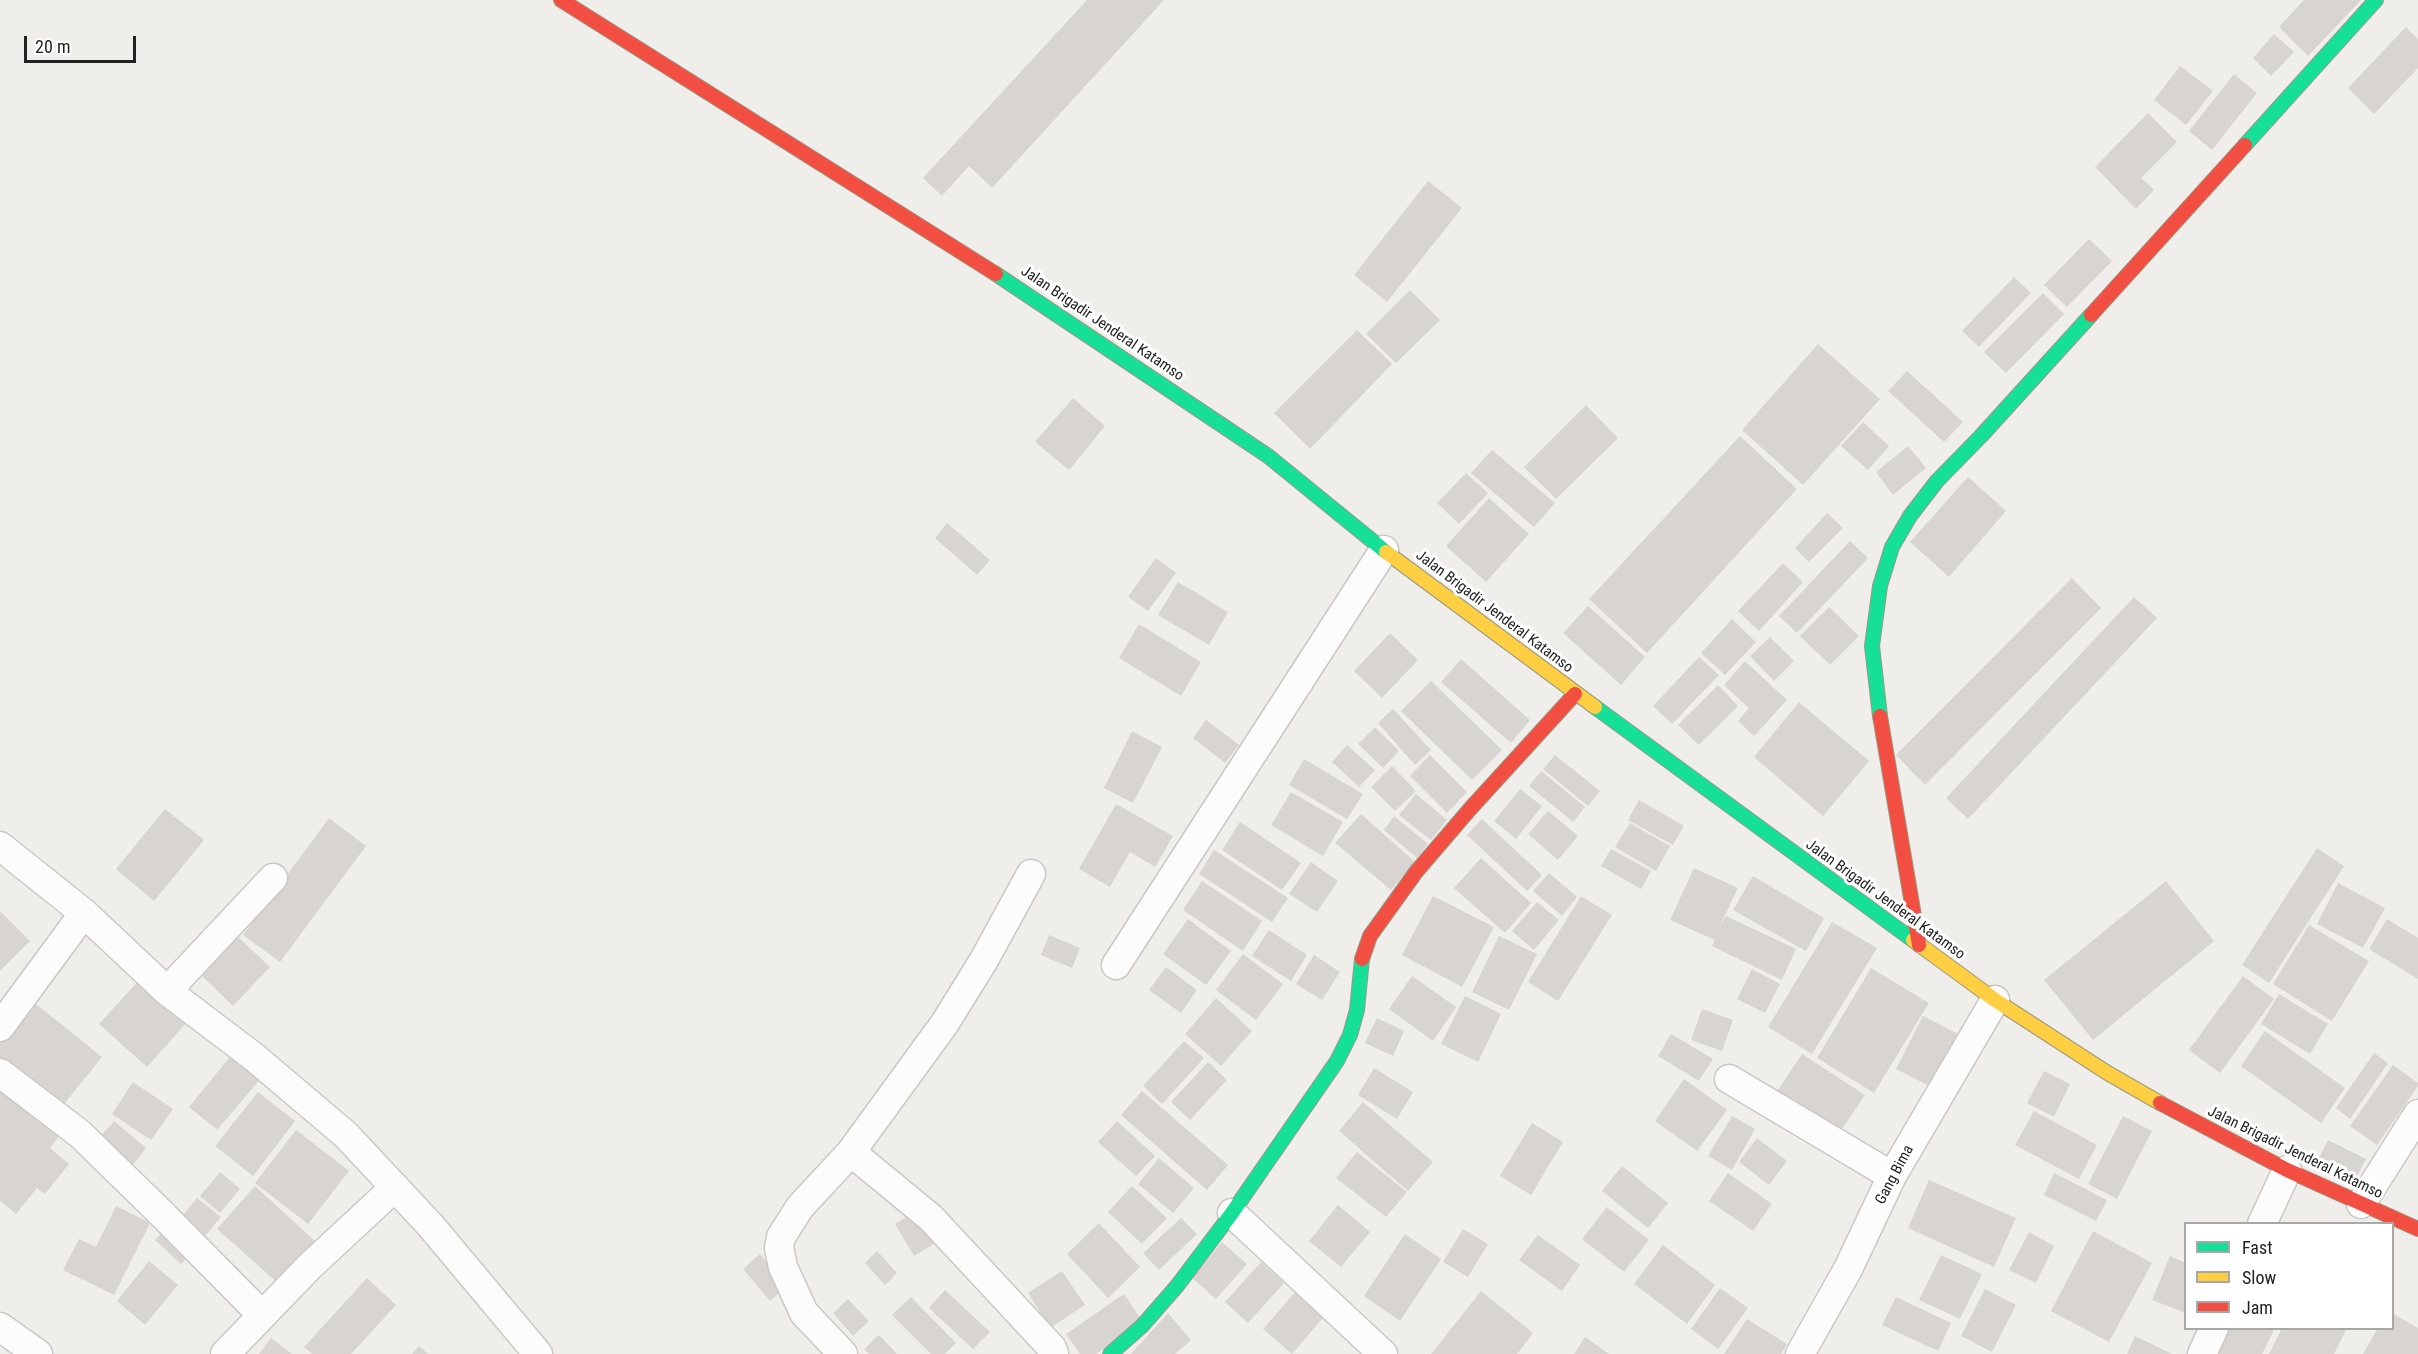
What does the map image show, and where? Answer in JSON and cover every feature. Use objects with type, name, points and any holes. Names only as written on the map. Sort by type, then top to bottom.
[{"type":"main road","name":"Jalan Brigadir Jenderal Katamso","points":[[561,0],[979,262],[1268,456],[1384,550],[1575,694],[1995,1000],[2106,1072],[2201,1126],[2287,1170],[2418,1229]]},
{"type":"main road","points":[[1919,945],[1876,696],[1872,646],[1880,586],[1892,547],[1910,516],[1937,481],[1989,428],[2376,0]]},
{"type":"main road","points":[[1110,1354],[1142,1326],[1170,1294],[1232,1213],[1337,1061],[1350,1035],[1357,1010],[1362,960],[1370,936],[1416,872],[1575,694]]},
{"type":"street","points":[[1116,965],[1384,550]]},
{"type":"street","points":[[0,846],[84,913],[167,991],[254,1057],[346,1135],[431,1226],[538,1354]]},
{"type":"street","points":[[843,1354],[804,1313],[783,1266],[779,1248],[786,1228],[800,1207],[851,1152],[945,1023],[984,960],[1031,874]]},
{"type":"street","points":[[167,991],[273,878]]},
{"type":"street","points":[[0,1027],[84,913]]},
{"type":"street","name":"Gang Bima","points":[[1800,1354],[1848,1269],[1892,1176],[1995,1000]]},
{"type":"street","points":[[0,1073],[80,1134],[262,1315]]},
{"type":"street","points":[[1729,1079],[1892,1176]]},
{"type":"street","points":[[2361,1203],[2418,1114]]},
{"type":"street","points":[[851,1152],[931,1218],[1052,1348],[1054,1354]]},
{"type":"street","points":[[2263,1222],[2287,1170]]},
{"type":"street","points":[[225,1354],[309,1266],[395,1187]]},
{"type":"street","points":[[1232,1213],[1383,1354]]},
{"type":"street","points":[[0,1327],[38,1354]]},
{"type":"street","points":[[2202,1354],[2214,1330]]},
{"type":"building","points":[[1087,0],[1164,0],[992,188],[969,166],[942,196],[923,178]]},
{"type":"building","points":[[2304,0],[2361,0],[2308,56],[2279,27]]},
{"type":"building","points":[[2406,27],[2418,39],[2418,68],[2374,114],[2348,88]]},
{"type":"building","points":[[2274,34],[2294,52],[2271,76],[2253,58]]},
{"type":"building","points":[[2180,66],[2213,91],[2186,125],[2154,100]]},
{"type":"building","points":[[2234,74],[2257,93],[2212,150],[2189,131]]},
{"type":"building","points":[[2148,113],[2177,142],[2141,178],[2154,190],[2136,209],[2095,167]]},
{"type":"building","points":[[1428,181],[1462,208],[1387,302],[1354,275]]},
{"type":"building","points":[[2089,239],[2112,261],[2067,307],[2044,285]]},
{"type":"building","points":[[2014,277],[2031,293],[1979,347],[1962,331]]},
{"type":"building","points":[[1410,290],[1440,320],[1396,363],[1366,334]]},
{"type":"building","points":[[2043,293],[2064,314],[2006,373],[1984,352]]},
{"type":"building","points":[[1357,330],[1392,364],[1310,449],[1274,413]]},
{"type":"building","points":[[1818,344],[1880,399],[1803,485],[1742,430]]},
{"type":"building","points":[[1907,371],[1963,422],[1944,442],[1888,391]]},
{"type":"building","points":[[1073,398],[1105,426],[1069,470],[1035,442]]},
{"type":"building","points":[[1586,405],[1618,438],[1556,499],[1524,467]]},
{"type":"building","points":[[1863,422],[1889,446],[1868,470],[1841,446]]},
{"type":"building","points":[[1740,436],[1797,489],[1647,653],[1589,599]]},
{"type":"building","points":[[1908,446],[1926,468],[1893,495],[1876,472]]},
{"type":"building","points":[[1492,450],[1555,503],[1534,527],[1471,473]]},
{"type":"building","points":[[1466,473],[1488,493],[1459,524],[1437,503]]},
{"type":"building","points":[[1968,477],[2006,511],[1949,577],[1910,542]]},
{"type":"building","points":[[1489,498],[1529,534],[1486,582],[1446,546]]},
{"type":"building","points":[[1827,513],[1843,528],[1809,562],[1795,548]]},
{"type":"building","points":[[947,523],[990,560],[977,575],[935,538]]},
{"type":"building","points":[[1850,541],[1868,558],[1797,633],[1779,616]]},
{"type":"building","points":[[1156,558],[1176,573],[1148,611],[1128,597]]},
{"type":"building","points":[[1783,563],[1803,582],[1759,631],[1738,611]]},
{"type":"building","points":[[2072,578],[2101,608],[1925,785],[1896,755]]},
{"type":"building","points":[[1178,582],[1228,612],[1209,645],[1158,615]]},
{"type":"building","points":[[2134,597],[2157,618],[1968,819],[1946,798]]},
{"type":"building","points":[[1588,606],[1645,657],[1621,685],[1563,633]]},
{"type":"building","points":[[1829,607],[1859,636],[1830,665],[1800,636]]},
{"type":"building","points":[[1732,619],[1756,642],[1725,675],[1701,653]]},
{"type":"building","points":[[1139,624],[1201,662],[1181,696],[1119,658]]},
{"type":"building","points":[[1390,633],[1418,660],[1382,698],[1354,671]]},
{"type":"building","points":[[1770,637],[1794,661],[1774,681],[1750,656]]},
{"type":"building","points":[[1699,657],[1719,675],[1672,724],[1653,706]]},
{"type":"building","points":[[1461,659],[1530,720],[1511,743],[1441,682]]},
{"type":"building","points":[[1745,661],[1787,700],[1754,736],[1738,721],[1749,708],[1724,685]]},
{"type":"building","points":[[1431,681],[1502,750],[1472,780],[1401,711]]},
{"type":"building","points":[[1718,685],[1738,706],[1699,745],[1678,725]]},
{"type":"building","points":[[1799,702],[1869,761],[1823,816],[1754,757]]},
{"type":"building","points":[[1393,709],[1431,750],[1415,765],[1378,723]]},
{"type":"building","points":[[1206,720],[1239,745],[1225,763],[1193,738]]},
{"type":"building","points":[[1375,727],[1399,751],[1383,768],[1358,744]]},
{"type":"building","points":[[1132,731],[1162,747],[1133,803],[1104,788]]},
{"type":"building","points":[[1347,745],[1375,770],[1359,787],[1332,762]]},
{"type":"building","points":[[1430,755],[1467,792],[1447,813],[1410,776]]},
{"type":"building","points":[[1555,755],[1600,791],[1588,806],[1543,769]]},
{"type":"building","points":[[1304,759],[1363,794],[1347,819],[1289,785]]},
{"type":"building","points":[[1392,766],[1416,791],[1395,811],[1371,787]]},
{"type":"building","points":[[1541,771],[1585,807],[1573,822],[1529,786]]},
{"type":"building","points":[[1520,789],[1542,806],[1516,839],[1494,821]]},
{"type":"building","points":[[1291,792],[1343,822],[1323,856],[1271,825]]},
{"type":"building","points":[[1416,794],[1447,820],[1431,840],[1399,815]]},
{"type":"building","points":[[1639,800],[1684,826],[1673,845],[1628,820]]},
{"type":"building","points":[[1116,804],[1173,836],[1155,867],[1130,852],[1110,887],[1079,869]]},
{"type":"building","points":[[165,809],[204,840],[154,901],[116,869]]},
{"type":"building","points":[[1548,811],[1578,836],[1558,860],[1528,834]]},
{"type":"building","points":[[1361,814],[1415,862],[1391,890],[1335,843]]},
{"type":"building","points":[[1394,816],[1428,844],[1417,858],[1384,830]]},
{"type":"building","points":[[329,818],[366,846],[280,962],[243,935]]},
{"type":"building","points":[[1482,819],[1542,875],[1527,891],[1467,835]]},
{"type":"building","points":[[1240,822],[1301,863],[1282,890],[1222,850]]},
{"type":"building","points":[[1630,823],[1670,846],[1656,871],[1615,847]]},
{"type":"building","points":[[2317,848],[2344,866],[2269,983],[2242,965]]},
{"type":"building","points":[[1611,849],[1651,871],[1641,889],[1601,866]]},
{"type":"building","points":[[1214,850],[1288,898],[1272,922],[1199,874]]},
{"type":"building","points":[[1481,858],[1531,903],[1505,933],[1454,888]]},
{"type":"building","points":[[1311,862],[1338,881],[1317,912],[1289,894]]},
{"type":"building","points":[[1694,868],[1738,888],[1719,928],[1726,916],[1796,949],[1782,980],[1712,946],[1715,940],[1670,920]]},
{"type":"building","points":[[1549,873],[1577,897],[1562,916],[1533,891]]},
{"type":"building","points":[[1753,876],[1824,918],[1806,951],[1733,910]]},
{"type":"building","points":[[1202,881],[1262,921],[1243,951],[1183,910]]},
{"type":"building","points":[[2166,881],[2214,941],[2093,1040],[2044,980]]},
{"type":"building","points":[[2338,883],[2385,908],[2363,948],[2317,924]]},
{"type":"building","points":[[1433,896],[1494,927],[1462,987],[1402,955]]},
{"type":"building","points":[[1581,896],[1612,915],[1558,1001],[1528,982]]},
{"type":"building","points":[[1537,902],[1559,920],[1534,950],[1512,931]]},
{"type":"building","points":[[0,911],[30,941],[0,971]]},
{"type":"building","points":[[1188,919],[1231,951],[1206,985],[1163,954]]},
{"type":"building","points":[[2387,919],[2418,938],[2418,979],[2369,949]]},
{"type":"building","points":[[1832,922],[1877,948],[1812,1054],[1768,1027]]},
{"type":"building","points":[[2309,925],[2369,961],[2332,1021],[2273,984]]},
{"type":"building","points":[[1269,930],[1307,955],[1291,981],[1252,956]]},
{"type":"building","points":[[1049,935],[1080,948],[1072,968],[1041,955]]},
{"type":"building","points":[[1499,936],[1537,954],[1509,1010],[1472,992]]},
{"type":"building","points":[[238,937],[270,967],[233,1006],[201,975]]},
{"type":"building","points":[[1243,954],[1283,984],[1256,1020],[1216,990]]},
{"type":"building","points":[[1314,955],[1340,972],[1322,1000],[1296,984]]},
{"type":"building","points":[[1166,967],[1197,990],[1181,1013],[1149,990]]},
{"type":"building","points":[[1871,968],[1929,1003],[1874,1093],[1817,1058]]},
{"type":"building","points":[[1752,969],[1780,984],[1765,1013],[1737,999]]},
{"type":"building","points":[[1412,976],[1456,1007],[1433,1041],[1389,1009]]},
{"type":"building","points":[[2243,976],[2274,999],[2220,1073],[2189,1050]]},
{"type":"building","points":[[140,979],[187,1022],[147,1067],[99,1024]]},
{"type":"building","points":[[2279,994],[2328,1024],[2310,1054],[2261,1024]]},
{"type":"building","points":[[1465,996],[1501,1014],[1478,1062],[1441,1044]]},
{"type":"building","points":[[1216,998],[1252,1031],[1221,1066],[1185,1034]]},
{"type":"building","points":[[31,1000],[102,1057],[56,1114],[0,1069],[0,1038]]},
{"type":"building","points":[[1702,1009],[1733,1020],[1722,1051],[1691,1040]]},
{"type":"building","points":[[1923,1016],[1966,1038],[1939,1091],[1896,1069]]},
{"type":"building","points":[[1377,1018],[1404,1031],[1393,1056],[1365,1043]]},
{"type":"building","points":[[2265,1031],[2345,1088],[2321,1123],[2241,1066]]},
{"type":"building","points":[[1671,1034],[1713,1059],[1699,1081],[1658,1056]]},
{"type":"building","points":[[1184,1041],[1204,1058],[1162,1104],[1143,1086]]},
{"type":"building","points":[[234,1052],[263,1076],[217,1130],[189,1107]]},
{"type":"building","points":[[2374,1053],[2388,1063],[2350,1119],[2336,1108]]},
{"type":"building","points":[[1802,1054],[1865,1095],[1838,1135],[1776,1093]]},
{"type":"building","points":[[1208,1062],[1227,1080],[1190,1120],[1171,1102]]},
{"type":"building","points":[[2393,1065],[2418,1083],[2418,1086],[2377,1145],[2350,1126]]},
{"type":"building","points":[[1374,1068],[1413,1092],[1397,1119],[1358,1095]]},
{"type":"building","points":[[2044,1071],[2070,1084],[2054,1117],[2027,1103]]},
{"type":"building","points":[[0,1076],[66,1127],[50,1148],[69,1164],[45,1194],[37,1188],[16,1214],[0,1201]]},
{"type":"building","points":[[1684,1079],[1727,1110],[1697,1151],[1655,1121]]},
{"type":"building","points":[[133,1082],[173,1109],[151,1140],[112,1114]]},
{"type":"building","points":[[1142,1091],[1228,1165],[1207,1190],[1121,1115]]},
{"type":"building","points":[[258,1092],[295,1121],[253,1176],[215,1146]]},
{"type":"building","points":[[1363,1102],[1433,1162],[1408,1191],[1339,1131]]},
{"type":"building","points":[[2034,1111],[2097,1145],[2079,1179],[2015,1145]]},
{"type":"building","points":[[1732,1116],[1755,1129],[1732,1170],[1708,1156]]},
{"type":"building","points":[[2123,1116],[2152,1131],[2117,1199],[2088,1184]]},
{"type":"building","points":[[114,1121],[146,1148],[129,1170],[96,1142]]},
{"type":"building","points":[[1117,1121],[1155,1156],[1136,1176],[1098,1142]]},
{"type":"building","points":[[1532,1123],[1563,1142],[1531,1195],[1500,1176]]},
{"type":"building","points":[[296,1130],[349,1171],[308,1224],[255,1183]]},
{"type":"building","points":[[1757,1138],[1787,1161],[1769,1185],[1739,1162]]},
{"type":"building","points":[[2328,1140],[2366,1159],[2356,1178],[2319,1158]]},
{"type":"building","points":[[1357,1152],[1407,1192],[1386,1217],[1336,1178]]},
{"type":"building","points":[[1159,1158],[1194,1188],[1173,1213],[1138,1184]]},
{"type":"building","points":[[1622,1166],[1668,1203],[1648,1228],[1602,1191]]},
{"type":"building","points":[[220,1172],[240,1189],[220,1213],[200,1196]]},
{"type":"building","points":[[1728,1173],[1772,1204],[1753,1231],[1709,1201]]},
{"type":"building","points":[[2054,1173],[2107,1200],[2096,1221],[2044,1195]]},
{"type":"building","points":[[1929,1180],[2016,1218],[1994,1267],[1908,1228]]},
{"type":"building","points":[[255,1186],[316,1242],[279,1284],[217,1229]]},
{"type":"building","points":[[1132,1186],[1167,1218],[1142,1244],[1108,1212]]},
{"type":"building","points":[[197,1198],[221,1217],[199,1243],[176,1224]]},
{"type":"building","points":[[1338,1205],[1370,1232],[1341,1267],[1309,1241]]},
{"type":"building","points":[[116,1206],[150,1223],[114,1295],[63,1270],[79,1239],[96,1247]]},
{"type":"building","points":[[1607,1207],[1649,1240],[1624,1272],[1582,1239]]},
{"type":"building","points":[[917,1211],[936,1243],[914,1256],[895,1224]]},
{"type":"building","points":[[1181,1218],[1197,1234],[1159,1270],[1143,1253]]},
{"type":"building","points":[[1099,1223],[1140,1267],[1108,1298],[1067,1254]]},
{"type":"building","points":[[169,1225],[195,1249],[181,1264],[155,1240]]},
{"type":"building","points":[[1463,1229],[1488,1244],[1468,1277],[1443,1262]]},
{"type":"building","points":[[2093,1231],[2152,1263],[2109,1342],[2051,1311]]},
{"type":"building","points":[[2029,1232],[2054,1246],[2036,1283],[2009,1270]]},
{"type":"building","points":[[1405,1234],[1441,1259],[1400,1321],[1364,1296]]},
{"type":"building","points":[[1538,1235],[1580,1265],[1562,1291],[1519,1260]]},
{"type":"building","points":[[1222,1242],[1247,1264],[1216,1299],[1192,1278]]},
{"type":"building","points":[[1663,1245],[1715,1285],[1687,1324],[1634,1284]]},
{"type":"building","points":[[877,1251],[897,1273],[885,1285],[865,1263]]},
{"type":"building","points":[[760,1254],[787,1286],[770,1301],[743,1269]]},
{"type":"building","points":[[1941,1255],[1982,1274],[1960,1319],[1919,1300]]},
{"type":"building","points":[[2170,1256],[2184,1262],[2184,1312],[2152,1300]]},
{"type":"building","points":[[149,1261],[178,1285],[145,1325],[117,1301]]},
{"type":"building","points":[[1261,1262],[1284,1283],[1248,1323],[1225,1302]]},
{"type":"building","points":[[1062,1271],[1085,1305],[1050,1328],[1028,1293]]},
{"type":"building","points":[[367,1278],[396,1305],[351,1354],[312,1354],[304,1347]]},
{"type":"building","points":[[1299,1288],[1327,1313],[1292,1354],[1263,1329]]},
{"type":"building","points":[[1720,1288],[1748,1308],[1718,1349],[1691,1329]]},
{"type":"building","points":[[1985,1289],[2016,1305],[1992,1352],[1961,1336]]},
{"type":"building","points":[[945,1290],[990,1332],[973,1349],[929,1308]]},
{"type":"building","points":[[1481,1291],[1533,1333],[1517,1354],[1431,1354]]},
{"type":"building","points":[[1124,1294],[1143,1322],[1096,1354],[1080,1354],[1066,1334]]},
{"type":"building","points":[[911,1297],[956,1343],[945,1354],[931,1354],[892,1315]]},
{"type":"building","points":[[1896,1297],[1951,1323],[1938,1351],[1882,1325]]},
{"type":"building","points":[[848,1299],[869,1321],[853,1336],[833,1313]]},
{"type":"building","points":[[1168,1313],[1191,1340],[1175,1354],[1131,1354]]},
{"type":"building","points":[[2394,1314],[2418,1328],[2418,1354],[2363,1354],[2377,1330],[2394,1330]]},
{"type":"building","points":[[1747,1319],[1787,1344],[1781,1354],[1724,1354]]},
{"type":"building","points":[[2222,1330],[2274,1330],[2262,1354],[2210,1354]]},
{"type":"building","points":[[2281,1330],[2346,1330],[2334,1354],[2269,1354]]},
{"type":"building","points":[[879,1335],[897,1354],[869,1354],[864,1349]]},
{"type":"building","points":[[2135,1336],[2172,1354],[2127,1354]]},
{"type":"building","points":[[1585,1337],[1609,1354],[1574,1354]]},
{"type":"building","points":[[271,1338],[292,1354],[259,1354]]},
{"type":"building","points":[[419,1346],[428,1354],[412,1354]]},
{"type":"traffic: fast","points":[[2245,145],[2376,0]]},
{"type":"traffic: fast","points":[[996,274],[1268,456],[1386,552]]},
{"type":"traffic: fast","points":[[1880,716],[1872,646],[1880,586],[1892,547],[1910,516],[1937,481],[2091,315]]},
{"type":"traffic: fast","points":[[1595,707],[1913,940]]},
{"type":"traffic: fast","points":[[1110,1354],[1142,1326],[1177,1286],[1232,1213],[1337,1061],[1350,1035],[1357,1010],[1362,959]]},
{"type":"traffic: slow","points":[[1386,552],[1595,707]]},
{"type":"traffic: slow","points":[[1913,940],[1995,1000],[2106,1072],[2160,1103]]},
{"type":"traffic: jam","points":[[561,0],[996,274]]},
{"type":"traffic: jam","points":[[2091,315],[2245,145]]},
{"type":"traffic: jam","points":[[1362,959],[1370,936],[1416,872],[1575,694]]},
{"type":"traffic: jam","points":[[1880,716],[1919,945]]},
{"type":"traffic: jam","points":[[2160,1103],[2287,1170],[2418,1229]]}]
